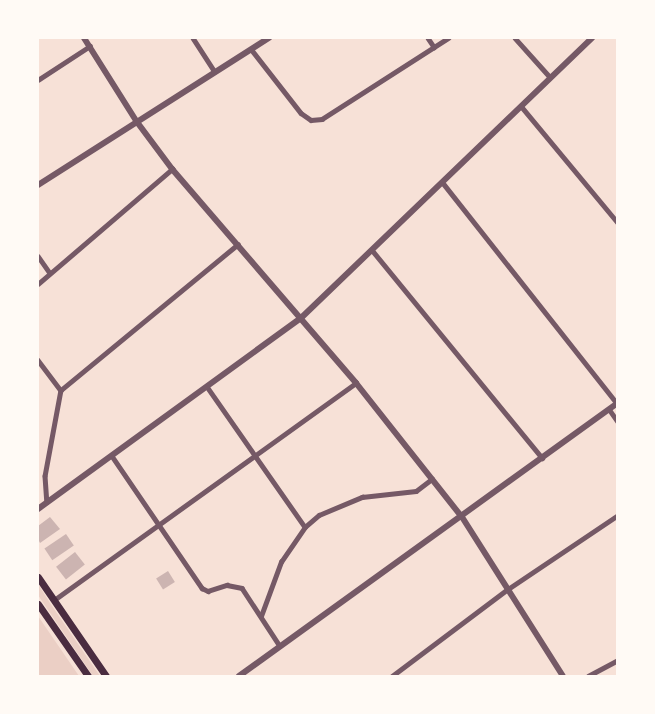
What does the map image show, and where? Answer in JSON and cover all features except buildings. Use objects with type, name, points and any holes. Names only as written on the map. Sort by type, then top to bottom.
[{"type":"main road","points":[[38,577],[106,676]]},
{"type":"main road","points":[[38,604],[88,676]]},
{"type":"street","points":[[84,38],[137,122],[172,169],[356,383],[462,517],[563,676]]},
{"type":"street","points":[[193,38],[215,72]]},
{"type":"street","points":[[38,185],[269,38]]},
{"type":"street","points":[[428,38],[434,47]]},
{"type":"street","points":[[250,49],[301,113],[311,120],[322,119],[448,38]]},
{"type":"street","points":[[515,38],[550,77]]},
{"type":"street","points":[[38,509],[208,388],[301,318],[591,38]]},
{"type":"street","points":[[38,80],[90,46]]},
{"type":"street","points":[[521,106],[618,223]]},
{"type":"street","points":[[38,284],[49,272],[172,169]]},
{"type":"street","points":[[239,676],[617,403],[443,183]]},
{"type":"street","points":[[48,502],[45,476],[61,390],[238,244]]},
{"type":"street","points":[[372,250],[542,458]]},
{"type":"street","points":[[38,256],[49,272]]},
{"type":"street","points":[[38,360],[61,390]]},
{"type":"street","points":[[54,600],[356,383]]},
{"type":"street","points":[[208,388],[305,527]]},
{"type":"street","points":[[609,409],[618,422]]},
{"type":"street","points":[[112,456],[202,588],[208,591],[227,585],[242,588],[280,646]]},
{"type":"street","points":[[261,616],[281,562],[305,527],[336,506],[385,493],[416,491],[432,479]]},
{"type":"street","points":[[392,676],[508,589],[618,515]]},
{"type":"street","points":[[588,676],[618,660]]},
{"type":"shaded area","points":[[38,584],[100,676],[93,676],[46,607],[38,595]]},
{"type":"shaded area","points":[[38,616],[79,676],[38,676]]}]
